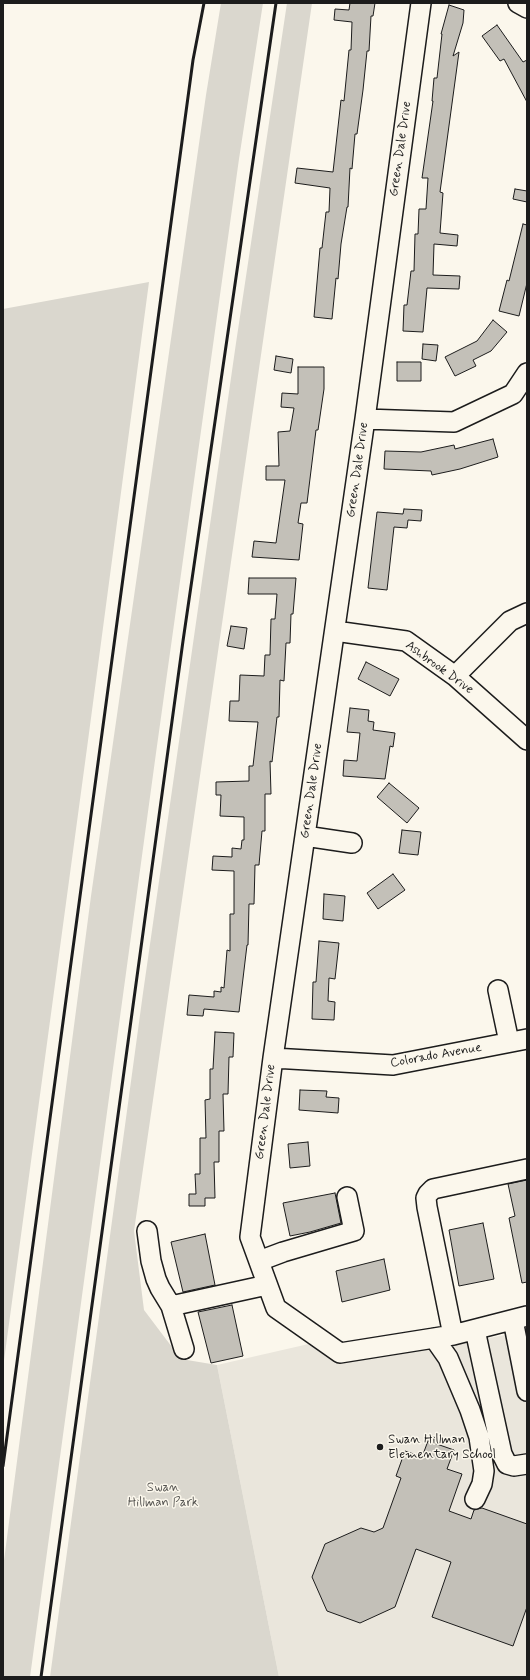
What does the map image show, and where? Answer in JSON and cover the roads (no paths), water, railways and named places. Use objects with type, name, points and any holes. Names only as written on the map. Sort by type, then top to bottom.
[{"type":"street","name":"Green Dale Drive","points":[[421,3],[365,419],[273,1058],[250,1237],[276,1308],[340,1353],[452,1335],[520,1318]]},
{"type":"street","points":[[518,3],[527,8]]},
{"type":"street","points":[[365,419],[454,422],[513,394],[527,372]]},
{"type":"street","points":[[454,676],[510,621],[527,613]]},
{"type":"street","name":"Ashbrook Drive","points":[[335,631],[406,642],[454,676],[527,740]]},
{"type":"street","points":[[305,836],[352,843]]},
{"type":"street","points":[[498,990],[518,1041]]},
{"type":"street","name":"Colorado Avenue","points":[[273,1058],[393,1065],[518,1041]]},
{"type":"street","points":[[452,1335],[426,1198],[433,1189],[527,1169]]},
{"type":"street","points":[[259,1262],[283,1252],[354,1231],[348,1197]]},
{"type":"street","points":[[147,1231],[151,1260],[156,1279],[171,1306],[184,1349]]},
{"type":"street","points":[[171,1306],[267,1285]]},
{"type":"street","points":[[520,1318],[527,1391]]},
{"type":"street","points":[[475,1330],[502,1454],[507,1464],[514,1466],[527,1464]]},
{"type":"street","points":[[434,1338],[448,1358],[474,1421],[484,1471],[482,1484],[475,1499]]},
{"type":"street","points":[[474,1421],[493,1414]]},
{"type":"railway","points":[[3,1466],[193,60],[204,3]]},
{"type":"railway","points":[[41,1677],[183,641],[276,3]]},
{"type":"place","name":"Swan Hillman Elementary School","points":[[380,1447]]},
{"type":"park label","name":"Swan Hillman Park","points":[[163,1496]]}]
